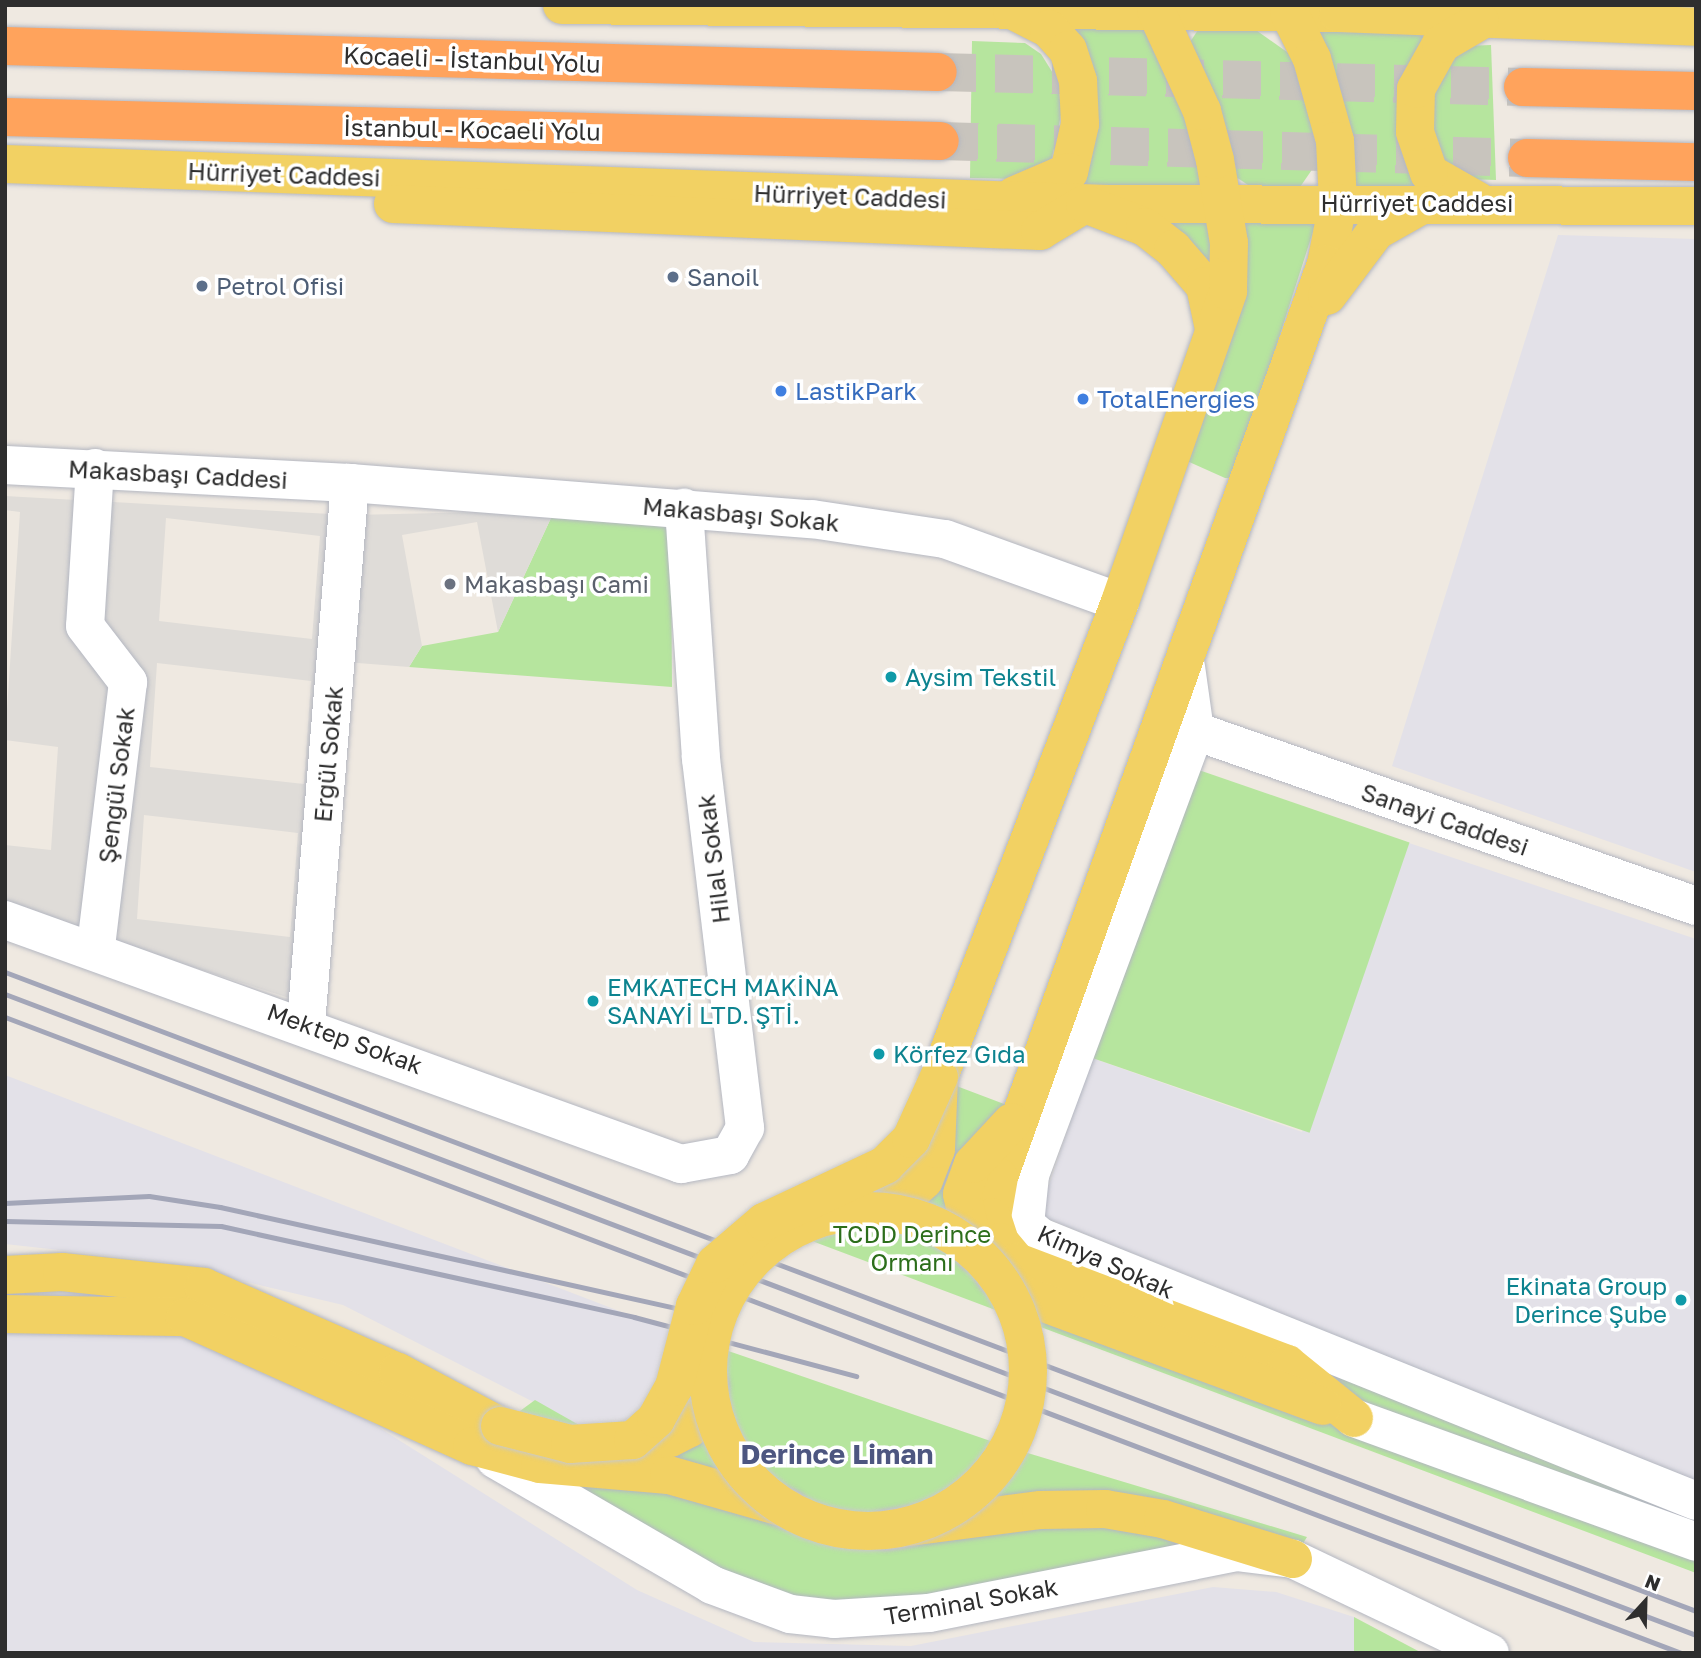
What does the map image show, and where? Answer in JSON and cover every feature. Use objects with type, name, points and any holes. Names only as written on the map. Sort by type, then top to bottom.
[{"type":"highway","name":"Kocaeli - İstanbul Yolu","points":[[5,46],[938,72]]},
{"type":"highway","points":[[1523,87],[1696,92]]},
{"type":"highway","name":"İstanbul - Kocaeli Yolu","points":[[5,117],[940,142]]},
{"type":"highway","points":[[1527,158],[1696,162]]},
{"type":"main road","points":[[562,5],[1155,8],[1221,12],[1287,9],[1386,11],[1480,21],[1696,27]]},
{"type":"main road","points":[[633,1440],[656,1419],[674,1387],[695,1306],[715,1264],[764,1222],[885,1165],[911,1139],[939,1077],[1120,601],[1215,335],[1228,291],[1222,204],[1214,160],[1178,55],[1155,8]]},
{"type":"main road","points":[[971,200],[1030,193],[1069,172],[1076,154],[1078,81],[1068,50],[1049,29],[1011,9]]},
{"type":"main road","points":[[1287,9],[1312,59],[1335,141],[1338,203],[1326,264],[1186,667],[1026,1108],[992,1217],[1000,1242],[1017,1262],[1287,1364],[1354,1418]]},
{"type":"main road","points":[[1178,55],[1182,29],[1221,12],[1268,28],[1312,59]]},
{"type":"main road","points":[[1480,21],[1441,44],[1416,89],[1415,132],[1429,173],[1481,203]]},
{"type":"main road","points":[[1214,160],[1229,188],[1277,204],[1317,180],[1335,141]]},
{"type":"main road","name":"Hürriyet Caddesi","points":[[5,164],[1084,204],[1431,202],[1696,206]]},
{"type":"main road","points":[[5,178],[33,192],[937,229],[1040,231],[1084,204],[1145,227],[1187,262],[1205,286],[1215,335]]},
{"type":"main road","points":[[1294,356],[1356,252],[1390,219],[1431,202]]},
{"type":"main road","points":[[5,1275],[62,1272],[204,1287],[398,1372],[486,1436],[570,1444],[670,1438],[690,1428],[709,1386],[715,1326],[742,1272],[799,1227],[867,1211],[903,1199],[924,1180],[936,1149],[939,1077]]},
{"type":"main road","points":[[886,1530],[923,1521],[965,1499],[1004,1457],[1017,1432],[1025,1404],[1027,1347],[985,1263],[962,1194],[973,1164],[1026,1108]]},
{"type":"main road","points":[[867,1211],[925,1221],[1028,1297],[1354,1418]]},
{"type":"main road","points":[[5,1314],[185,1317],[486,1436],[540,1464],[669,1475],[788,1508],[819,1523],[886,1530],[1041,1510],[1105,1509],[1163,1519],[1293,1559]]},
{"type":"main road","points":[[709,1386],[733,1457],[788,1508]]},
{"type":"street","name":"Makasbaşı Caddesi","points":[[5,466],[95,468],[350,484]]},
{"type":"street","name":"Şengül Sokak","points":[[95,468],[85,626],[128,682],[96,948]]},
{"type":"street","name":"Makasbaşı Sokak","points":[[350,484],[684,508],[945,539],[1120,601]]},
{"type":"street","name":"Ergül Sokak","points":[[306,1024],[350,484]]},
{"type":"street","name":"Hilal Sokak","points":[[681,1164],[730,1155],[745,1128],[701,758],[684,508]]},
{"type":"street","name":"Kimya Sokak","points":[[1186,667],[1195,731],[1030,1175],[1025,1224],[1040,1237],[1696,1501]]},
{"type":"street","name":"Sanayi Caddesi","points":[[1195,731],[1696,906]]},
{"type":"street","name":"Mektep Sokak","points":[[5,920],[96,948],[681,1164]]},
{"type":"street","points":[[1354,1418],[1696,1542]]},
{"type":"street","name":"Terminal Sokak","points":[[486,1436],[712,1584],[790,1614],[835,1619],[929,1613],[1212,1554],[1293,1559],[1490,1653]]},
{"type":"shaded area","points":[[1558,235],[1696,239],[1696,872],[1392,766]]},
{"type":"shaded area","points":[[5,496],[348,515],[308,1004],[5,907],[5,845],[51,850],[58,747],[5,740],[20,512],[5,510]],"holes":[[[166,518],[320,536],[312,639],[159,621]],[[157,663],[311,681],[304,784],[150,767]],[[144,815],[298,833],[290,937],[137,919]]]},
{"type":"shaded area","points":[[482,512],[551,518],[498,632],[477,522],[402,535],[422,646],[409,667],[345,662],[353,515]]},
{"type":"shaded area","points":[[1409,843],[1696,939],[1696,1483],[1039,1215],[1092,1058],[1302,1132]]},
{"type":"shaded area","points":[[5,1075],[679,1334],[642,1420],[579,1425],[343,1305],[159,1261],[5,1244]]},
{"type":"shaded area","points":[[132,1311],[351,1410],[637,1590],[754,1642],[911,1646],[1213,1587],[1276,1592],[1354,1617],[1354,1653],[5,1653],[5,1314]]},
{"type":"green space","points":[[1054,22],[1153,22],[1172,59],[1205,192],[1063,193],[1079,179]]},
{"type":"green space","points":[[1202,24],[1253,28],[1304,64],[1320,158],[1298,190],[1251,187],[1230,173],[1190,42]]},
{"type":"green space","points":[[1309,25],[1437,30],[1417,65],[1438,191],[1347,193]]},
{"type":"green space","points":[[972,41],[1025,43],[1041,54],[1056,78],[1062,110],[1052,158],[1022,179],[970,178]]},
{"type":"green space","points":[[1491,45],[1496,180],[1464,179],[1438,161],[1429,89],[1464,46]]},
{"type":"green space","points":[[1209,208],[1220,289],[1149,225]]},
{"type":"green space","points":[[1236,209],[1320,210],[1234,478],[1225,478],[1187,461]]},
{"type":"green space","points":[[551,518],[671,527],[672,687],[409,667],[422,646],[498,632]]},
{"type":"green space","points":[[1193,768],[1410,843],[1310,1133],[1093,1058]]},
{"type":"green space","name":"TCDD Derince Ormanı","points":[[938,1079],[1020,1110],[997,1244],[1696,1553],[1696,1573],[788,1232],[837,1214],[867,1211]]},
{"type":"green space","points":[[679,1334],[1008,1447],[1307,1537],[1293,1559],[790,1614],[472,1446],[535,1400],[579,1425],[642,1420]]},
{"type":"green space","points":[[1290,1354],[1696,1513],[1696,1534],[1359,1408]]},
{"type":"green space","points":[[1354,1617],[1422,1653],[1354,1653]]},
{"type":"tunnel","points":[[938,72],[1523,87]]},
{"type":"tunnel","points":[[940,141],[1527,158]]},
{"type":"railway","points":[[5,972],[1696,1611]]},
{"type":"railway","points":[[5,994],[1696,1635]]},
{"type":"railway","points":[[5,1017],[1681,1653]]},
{"type":"railway","points":[[5,1203],[149,1196],[220,1207],[674,1308]]},
{"type":"railway","points":[[5,1221],[221,1226],[634,1317],[856,1376]]},
{"type":"place","name":"Sanoil","points":[[673,277]]},
{"type":"place","name":"Petrol Ofisi","points":[[202,286]]},
{"type":"place","name":"LastikPark","points":[[781,391]]},
{"type":"place","name":"TotalEnergies","points":[[1083,399]]},
{"type":"place","name":"Makasbaşı Cami","points":[[450,584]]},
{"type":"place","name":"Aysim Tekstil","points":[[891,677]]},
{"type":"place","name":"EMKATECH MAKİNA SANAYİ LTD. ŞTİ.","points":[[593,1001]]},
{"type":"place","name":"Körfez Gıda","points":[[879,1054]]},
{"type":"place","name":"Ekinata Group Derince Şube","points":[[1681,1300]]},
{"type":"district","name":"Derince Liman","points":[[837,1454]]}]
